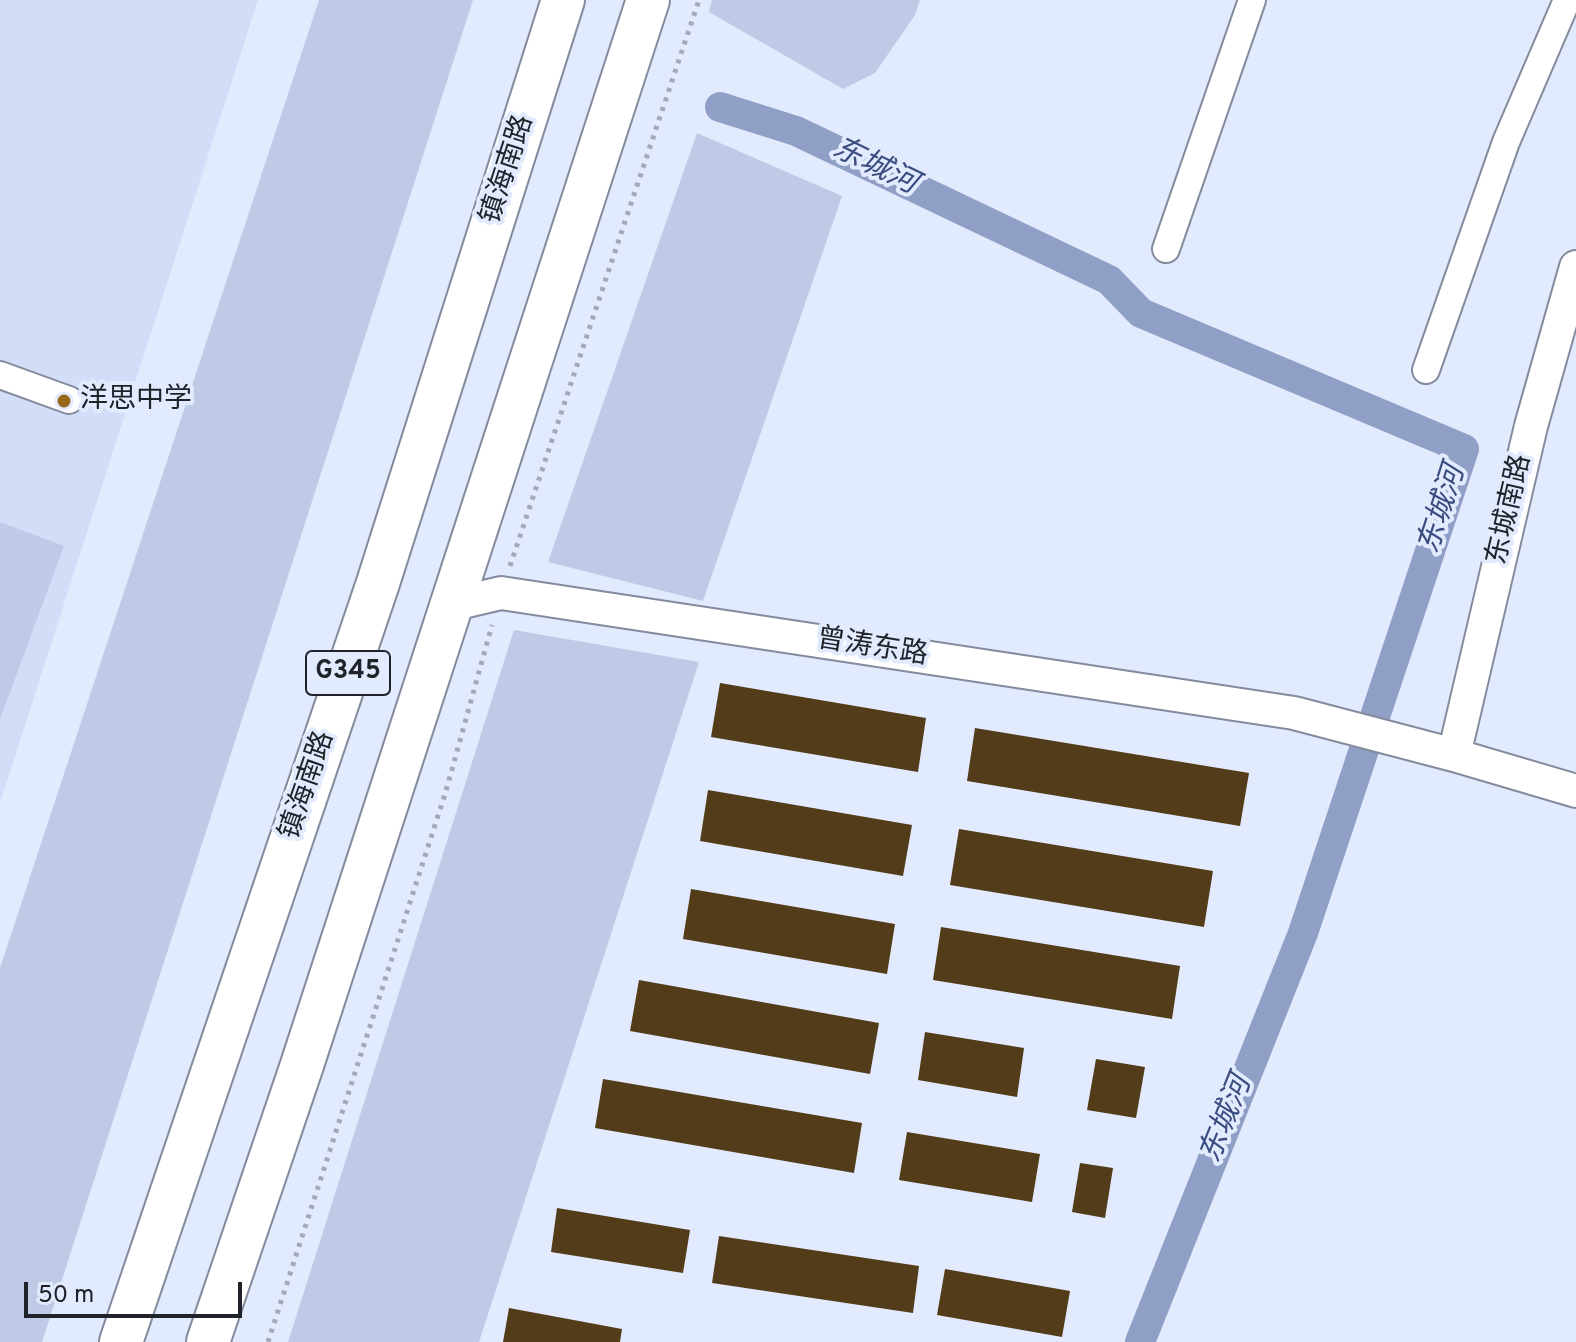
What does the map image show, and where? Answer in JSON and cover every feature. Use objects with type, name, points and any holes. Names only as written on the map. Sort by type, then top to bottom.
[{"type":"highway","name":"镇海南路","points":[[121,1342],[378,583],[563,0]]},
{"type":"highway","name":"G345","points":[[208,1342],[302,1065],[648,0]]},
{"type":"street","points":[[1166,249],[1252,0]]},
{"type":"street","points":[[1426,370],[1506,142],[1567,0]]},
{"type":"street","name":"东城南路","points":[[1454,755],[1531,426],[1576,267]]},
{"type":"street","points":[[0,375],[69,400]]},
{"type":"street","name":"曾涛东路","points":[[450,605],[501,593],[1294,713],[1454,755]]},
{"type":"street","points":[[1454,755],[1576,791]]},
{"type":"path","points":[[268,1342],[446,791],[501,593],[699,0]]},
{"type":"shaded area","name":"洋思中学","points":[[0,0],[258,0],[0,803]]},
{"type":"shaded area","points":[[319,0],[473,0],[42,1342],[0,1342],[0,968]]},
{"type":"shaded area","points":[[712,0],[920,0],[915,15],[875,73],[843,89],[709,12]]},
{"type":"shaded area","points":[[697,133],[842,196],[703,601],[548,562]]},
{"type":"shaded area","points":[[0,522],[64,546],[0,719]]},
{"type":"shaded area","points":[[514,630],[699,662],[479,1342],[288,1342]]},
{"type":"building","points":[[720,683],[926,718],[918,772],[711,737]]},
{"type":"building","points":[[975,728],[1249,773],[1240,826],[967,781]]},
{"type":"building","points":[[708,790],[912,825],[903,876],[700,841]]},
{"type":"building","points":[[959,829],[1213,871],[1204,927],[950,885]]},
{"type":"building","points":[[691,889],[895,924],[887,974],[683,939]]},
{"type":"building","points":[[941,927],[1180,966],[1172,1019],[933,980]]},
{"type":"building","points":[[639,980],[879,1023],[870,1074],[630,1031]]},
{"type":"building","points":[[925,1032],[1024,1048],[1017,1097],[918,1080]]},
{"type":"building","points":[[1096,1059],[1145,1067],[1136,1118],[1087,1110]]},
{"type":"building","points":[[603,1079],[862,1123],[854,1173],[595,1128]]},
{"type":"building","points":[[907,1132],[1040,1154],[1032,1202],[899,1180]]},
{"type":"building","points":[[1080,1163],[1113,1168],[1105,1218],[1072,1212]]},
{"type":"building","points":[[557,1208],[690,1230],[683,1273],[551,1252]]},
{"type":"building","points":[[719,1236],[919,1266],[913,1313],[712,1283]]},
{"type":"building","points":[[945,1269],[1070,1291],[1062,1337],[937,1315]]},
{"type":"building","points":[[509,1308],[622,1329],[620,1342],[503,1342]]},
{"type":"waterway","name":"东城河","points":[[720,107],[796,131],[1109,280],[1141,313],[1464,449],[1303,933],[1140,1342]]},
{"type":"place","name":"洋思中学","points":[[64,401]]}]
